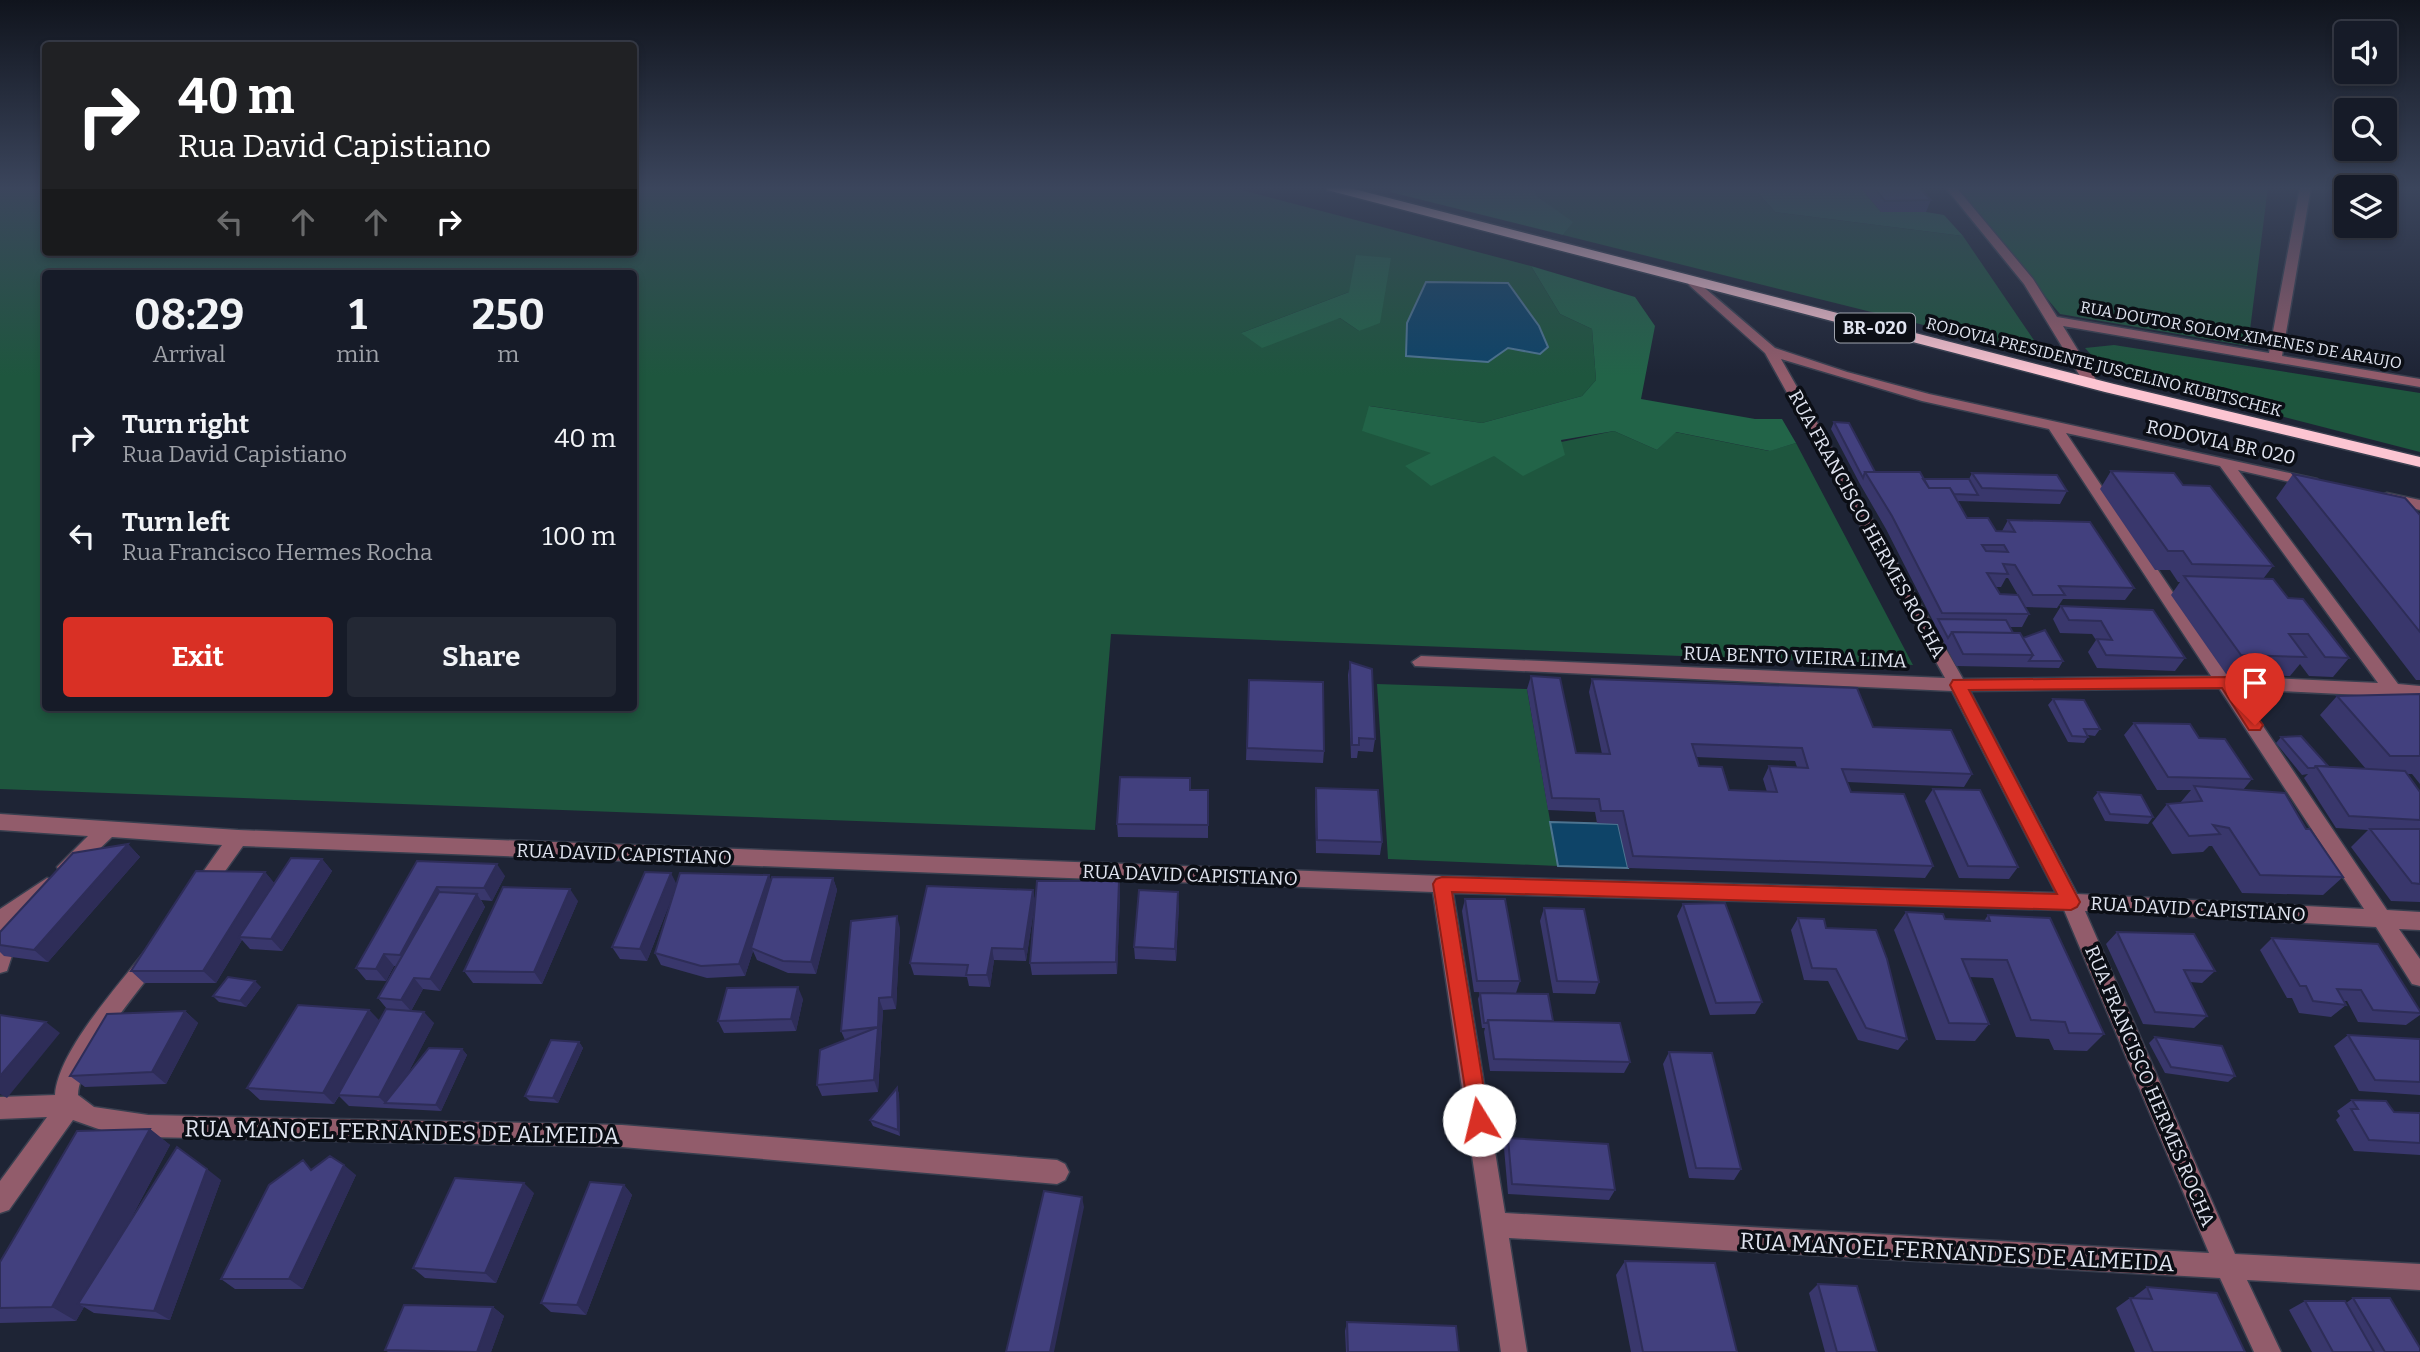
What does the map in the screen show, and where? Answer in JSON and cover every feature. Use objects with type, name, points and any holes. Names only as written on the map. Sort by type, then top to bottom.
[{"type":"highway","name":"RODOVIA PRESIDENTE JUSCELINO KUBITSCHEK","points":[[1572,250],[2091,383],[2420,462]]},
{"type":"street","points":[[2002,250],[2029,282],[2055,321],[2091,383]]},
{"type":"street","points":[[2275,358],[2295,250]]},
{"type":"street","points":[[1693,282],[1770,351]]},
{"type":"street","name":"RUA DOUTOR SOLOM XIMENES DE ARAUJO","points":[[2055,321],[2420,383]]},
{"type":"street","name":"RODOVIA BR 020","points":[[1770,351],[1882,387],[2329,486]]},
{"type":"street","name":"RUA FRANCISCO HERMES ROCHA","points":[[1770,351],[1958,685],[2071,902],[2228,1268],[2268,1352]]},
{"type":"street","points":[[2054,426],[2227,682],[2420,977]]},
{"type":"street","points":[[2225,463],[2392,691]]},
{"type":"street","points":[[2368,494],[2420,505]]},
{"type":"street","name":"RUA BENTO VIEIRA LIMA","points":[[1421,662],[1958,685],[2227,682],[2420,692]]},
{"type":"street","name":"RUA DAVID CAPISTIANO","points":[[0,822],[238,838],[1442,884],[2071,902],[2420,921]]},
{"type":"street","points":[[0,964],[7,916],[39,894],[108,829]]},
{"type":"street","points":[[190,905],[238,838]]},
{"type":"street","points":[[1442,884],[1514,1352]]},
{"type":"street","points":[[70,1105],[66,1092],[83,1051],[166,938]]},
{"type":"street","points":[[0,1108],[70,1105]]},
{"type":"street","points":[[0,1201],[70,1105]]},
{"type":"street","name":"RUA MANOEL FERNANDES DE ALMEIDA","points":[[70,1105],[82,1113],[120,1123],[324,1132],[622,1136],[1057,1172]]},
{"type":"street","name":"RUA MANOEL FERNANDES DE ALMEIDA","points":[[1495,1225],[2420,1277]]},
{"type":"green space","points":[[0,250],[42,250],[42,256],[637,256],[637,250],[1470,250],[1531,266],[1560,314],[1592,329],[1596,380],[1582,396],[1482,423],[1370,406],[1363,431],[1494,456],[1614,431],[1657,450],[1675,432],[1769,451],[1796,443],[1913,665],[1111,634],[1095,830],[0,789]],"holes":[[[1349,292],[1359,331],[1340,318],[1241,333]]]},
{"type":"green space","points":[[1623,250],[1973,250],[2044,355]]},
{"type":"green space","points":[[2007,250],[2260,250],[2248,346],[2060,314]]},
{"type":"green space","points":[[1356,255],[1391,258],[1380,323],[1359,331],[1340,318],[1262,348],[1241,333],[1349,292]]},
{"type":"green space","points":[[1531,266],[1635,297],[1655,326],[1641,399],[1755,419],[1782,419],[1796,443],[1770,451],[1676,432],[1657,450],[1614,431],[1561,440],[1565,455],[1523,476],[1494,456],[1431,486],[1405,466],[1431,453],[1362,431],[1369,406],[1482,423],[1582,396],[1596,380],[1592,329],[1560,314]]},
{"type":"green space","points":[[2114,345],[2420,393],[2420,452],[2106,371],[2085,348]]},
{"type":"green space","points":[[1377,684],[1527,689],[1558,866],[1388,859]]},
{"type":"water","points":[[1426,282],[1508,283],[1539,326],[1548,347],[1540,354],[1508,348],[1488,362],[1406,356],[1407,323]]},
{"type":"water","points":[[1550,822],[1618,824],[1628,868],[1558,866]]},
{"type":"building","points":[[1834,422],[1849,423],[1875,472],[1865,472],[1863,478]]},
{"type":"building","points":[[2111,471],[2174,473],[2183,485],[2210,486],[2273,566],[2192,564],[2183,551],[2168,551]]},
{"type":"building","points":[[1865,472],[1920,472],[1929,488],[1950,488],[1967,518],[1988,518],[1996,531],[2015,532],[2008,520],[2090,522],[2134,588],[2059,586],[2065,595],[2033,595],[2015,565],[2003,564],[2008,574],[1987,573],[2000,594],[2018,595],[2029,614],[1942,613],[1892,516]],"holes":[[[1982,545],[2004,545],[2008,552],[1986,551]]]},
{"type":"building","points":[[1972,473],[2057,475],[2067,491],[1982,488]]},
{"type":"building","points":[[2293,474],[2405,498],[2420,515],[2420,632]]},
{"type":"building","points":[[1923,479],[1969,479],[1978,495],[1954,494],[1950,488],[1929,488]]},
{"type":"building","points":[[2184,576],[2273,579],[2288,598],[2303,599],[2349,658],[2325,657],[2308,634],[2289,634],[2306,657],[2241,655]]},
{"type":"building","points":[[2061,606],[2153,610],[2185,658],[2106,655],[2097,639],[2112,640],[2101,621],[2069,620]]},
{"type":"building","points":[[1938,619],[2006,620],[2013,633],[1952,632],[1948,638]]},
{"type":"building","points":[[2045,630],[2063,661],[2029,661],[2033,655],[2023,638]]},
{"type":"building","points":[[1952,632],[2020,633],[2033,655],[1963,654]]},
{"type":"building","points":[[1350,662],[1372,669],[1375,739],[1359,738],[1359,745],[1352,745]]},
{"type":"building","points":[[1531,676],[1560,678],[1576,753],[1610,754],[1592,679],[1857,688],[1873,727],[1951,730],[1972,774],[1842,769],[1851,792],[1904,794],[1933,866],[1633,856],[1623,811],[1601,811],[1599,799],[1552,798]],"holes":[[[1692,744],[1802,748],[1808,768],[1769,766],[1777,792],[1729,790],[1722,767],[1699,766]]]},
{"type":"building","points":[[1249,680],[1323,682],[1324,751],[1247,748]]},
{"type":"building","points":[[2420,694],[2420,756],[2390,756],[2337,696]]},
{"type":"building","points":[[2053,699],[2084,700],[2100,729],[2084,729],[2088,737],[2072,736]]},
{"type":"building","points":[[2134,723],[2190,724],[2199,738],[2225,739],[2252,779],[2168,777]]},
{"type":"building","points":[[2301,736],[2328,766],[2308,768],[2281,737]]},
{"type":"building","points":[[2316,766],[2405,771],[2420,792],[2420,820],[2349,816]]},
{"type":"building","points":[[1120,777],[1190,778],[1190,790],[1208,790],[1208,825],[1117,824]]},
{"type":"building","points":[[2194,786],[2285,793],[2306,829],[2310,829],[2343,877],[2260,875],[2229,828],[2213,825],[2220,834],[2189,836],[2167,804],[2202,801]]},
{"type":"building","points":[[1316,788],[1378,790],[1382,842],[1317,840]]},
{"type":"building","points":[[1933,789],[1980,790],[2018,867],[1968,866]]},
{"type":"building","points":[[2098,792],[2141,795],[2153,817],[2110,814]]},
{"type":"building","points":[[2370,829],[2420,829],[2420,884],[2412,883]]},
{"type":"building","points":[[128,844],[34,950],[0,945],[0,932],[73,853]]},
{"type":"building","points":[[291,858],[322,859],[271,939],[239,937]]},
{"type":"building","points":[[417,861],[497,864],[484,888],[437,887],[400,955],[384,954],[376,969],[356,968]]},
{"type":"building","points":[[196,871],[265,872],[203,971],[131,971]]},
{"type":"building","points":[[645,872],[671,873],[640,949],[612,947]]},
{"type":"building","points":[[680,873],[769,875],[739,964],[701,966],[655,953]]},
{"type":"building","points":[[772,877],[833,878],[811,962],[783,961],[751,948]]},
{"type":"building","points":[[1037,881],[1119,881],[1116,962],[1030,963]]},
{"type":"building","points":[[927,886],[1033,890],[1024,949],[992,948],[987,975],[966,975],[968,965],[910,963]]},
{"type":"building","points":[[503,887],[570,889],[534,972],[464,971]]},
{"type":"building","points":[[1139,890],[1178,892],[1175,949],[1134,947]]},
{"type":"building","points":[[439,892],[477,894],[430,979],[414,978],[401,1000],[378,998]]},
{"type":"building","points":[[1465,899],[1505,899],[1520,981],[1477,981]]},
{"type":"building","points":[[1725,903],[1762,1002],[1716,1003],[1683,904]]},
{"type":"building","points":[[1544,908],[1584,909],[1599,982],[1557,981]]},
{"type":"building","points":[[1906,912],[1943,914],[1945,919],[1990,921],[1988,915],[2050,918],[2104,1034],[2069,1033],[2065,1022],[2031,1020],[2007,960],[1962,959],[1989,1024],[1949,1023]]},
{"type":"building","points":[[897,916],[892,997],[879,998],[878,1027],[841,1031],[851,921]]},
{"type":"building","points":[[1798,918],[1824,919],[1826,928],[1876,930],[1887,959],[1907,1039],[1866,1028],[1836,969],[1812,968]]},
{"type":"building","points":[[2117,932],[2194,934],[2215,971],[2184,970],[2207,1016],[2155,1012]]},
{"type":"building","points":[[2272,938],[2378,944],[2420,1013],[2373,1010],[2361,990],[2337,989],[2346,1005],[2313,1001],[2306,986],[2300,986]]},
{"type":"building","points":[[228,977],[255,981],[240,1001],[213,996]]},
{"type":"building","points":[[798,987],[791,1019],[718,1021],[727,988]]},
{"type":"building","points":[[1480,993],[1548,994],[1553,1021],[1488,1020],[1484,1023]]},
{"type":"building","points":[[298,1005],[369,1010],[323,1093],[247,1088]]},
{"type":"building","points":[[386,1009],[424,1012],[379,1097],[338,1095]]},
{"type":"building","points":[[185,1011],[152,1072],[70,1076],[107,1014]]},
{"type":"building","points":[[0,1015],[46,1022],[0,1076]]},
{"type":"building","points":[[1488,1020],[1620,1023],[1630,1062],[1494,1059]]},
{"type":"building","points":[[878,1027],[874,1080],[817,1085],[820,1050]]},
{"type":"building","points":[[2348,1035],[2420,1039],[2420,1082],[2375,1080]]},
{"type":"building","points":[[2155,1037],[2222,1046],[2235,1076],[2171,1067]]},
{"type":"building","points":[[551,1040],[579,1042],[553,1098],[525,1096]]},
{"type":"building","points":[[429,1048],[462,1049],[436,1105],[385,1103]]},
{"type":"building","points":[[1669,1052],[1712,1053],[1741,1169],[1696,1168]]},
{"type":"building","points":[[897,1088],[898,1130],[870,1120]]},
{"type":"building","points":[[2352,1100],[2386,1101],[2394,1112],[2420,1113],[2420,1143],[2369,1140],[2351,1109],[2358,1109]]},
{"type":"building","points":[[150,1129],[52,1307],[0,1308],[0,1262],[77,1131]]},
{"type":"building","points":[[1508,1138],[1608,1144],[1615,1190],[1512,1184]]},
{"type":"building","points":[[177,1147],[207,1169],[154,1311],[78,1304]]},
{"type":"building","points":[[330,1156],[344,1165],[289,1279],[221,1279],[269,1185],[303,1160],[311,1170]]},
{"type":"building","points":[[455,1178],[524,1183],[485,1273],[413,1268]]},
{"type":"building","points":[[590,1182],[624,1185],[577,1305],[541,1303]]},
{"type":"building","points":[[1044,1191],[1082,1197],[1050,1352],[1006,1352]]},
{"type":"building","points":[[1625,1261],[1715,1263],[1737,1352],[1643,1352]]},
{"type":"building","points":[[1818,1284],[1857,1286],[1877,1352],[1837,1352]]},
{"type":"building","points":[[2147,1287],[2217,1293],[2245,1352],[2153,1352],[2130,1298],[2152,1299]]},
{"type":"building","points":[[2353,1298],[2390,1298],[2420,1352],[2385,1352]]},
{"type":"building","points":[[2305,1301],[2345,1301],[2374,1352],[2333,1352]]},
{"type":"building","points":[[404,1305],[493,1307],[477,1352],[385,1350]]},
{"type":"building","points":[[1347,1322],[1456,1326],[1459,1352],[1348,1352]]},
{"type":"route","points":[[1479,1120],[1442,884],[2071,902],[1958,685],[2227,682],[2255,725]]}]
